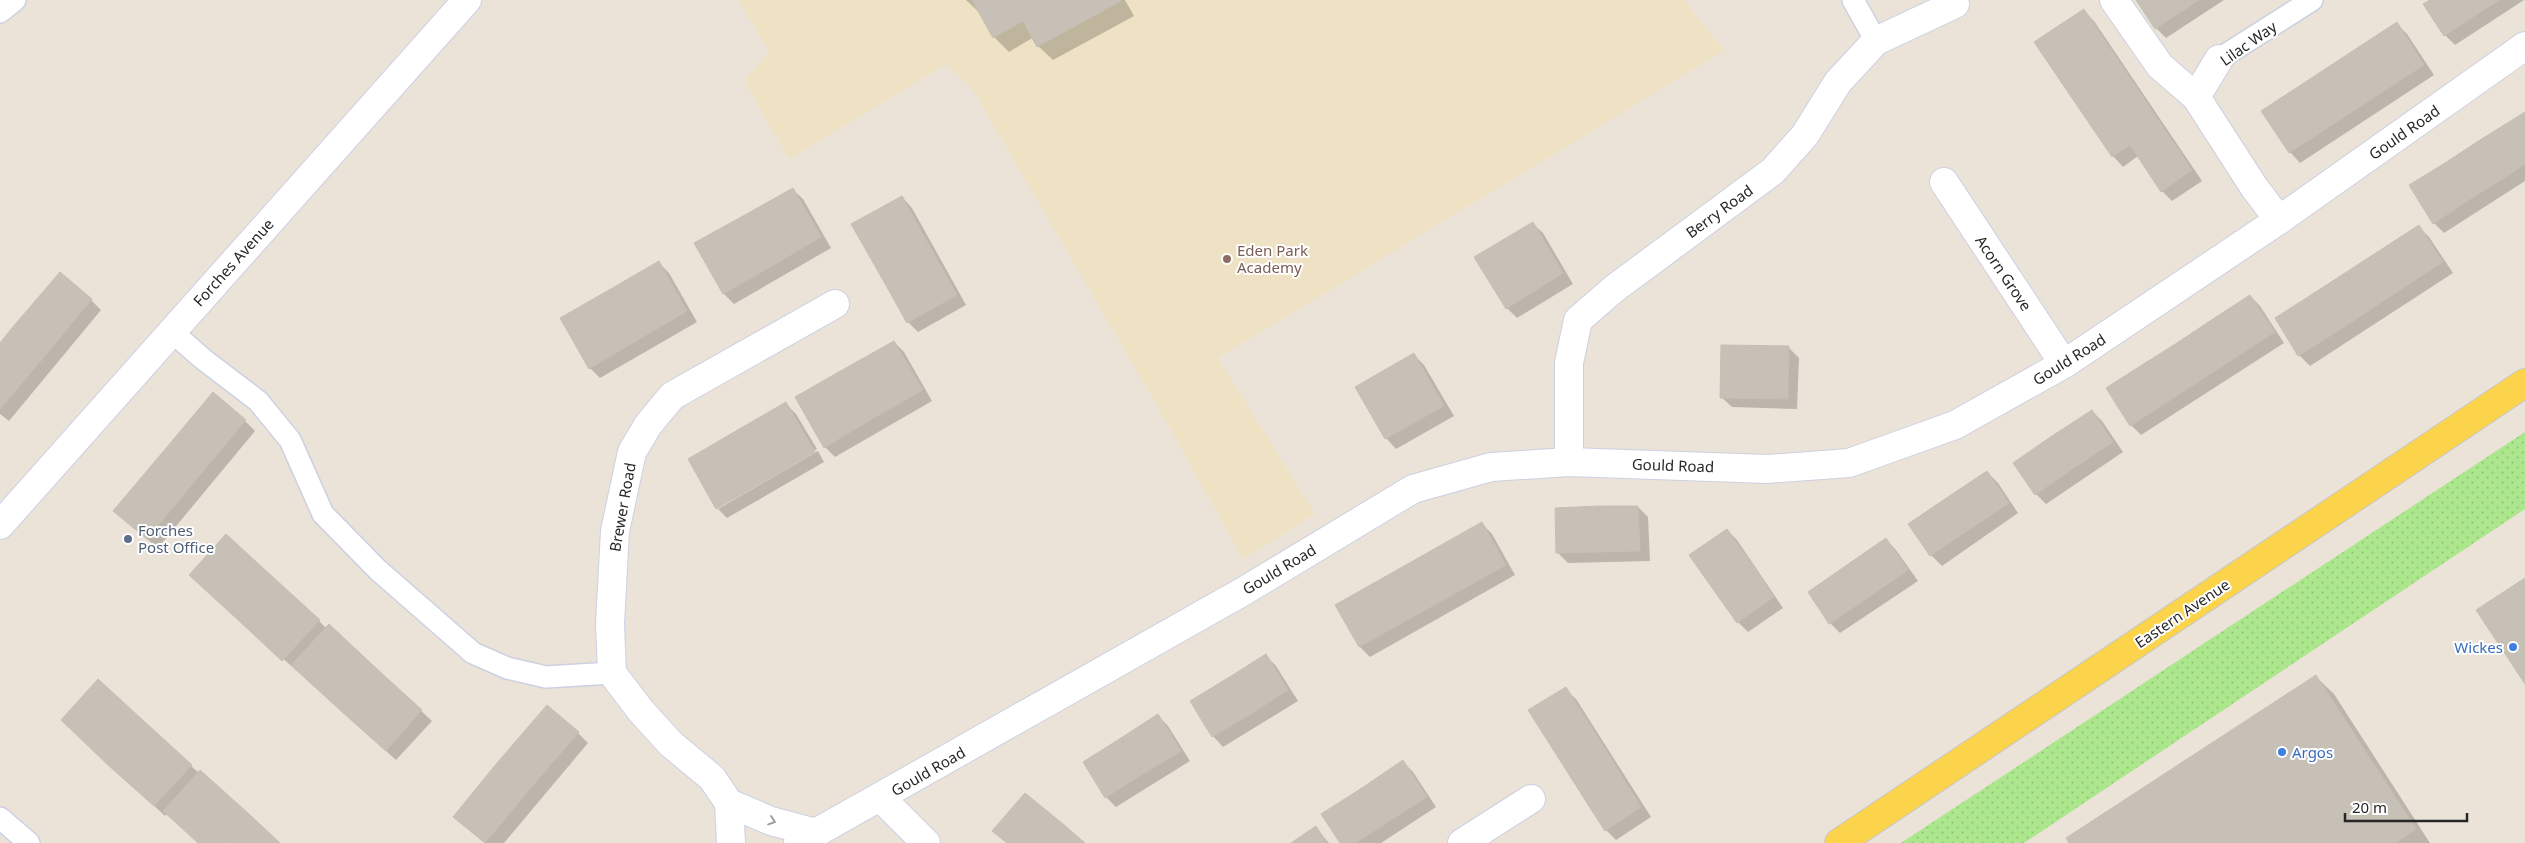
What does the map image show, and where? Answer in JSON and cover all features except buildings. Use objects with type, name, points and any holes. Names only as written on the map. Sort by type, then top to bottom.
[{"type":"main road","name":"Eastern Avenue","points":[[1839,843],[2525,383]]},
{"type":"street","name":"Forches Avenue","points":[[0,525],[467,0]]},
{"type":"street","points":[[2114,0],[2160,66],[2196,97],[2254,187],[2279,220]]},
{"type":"street","name":"Berry Road","points":[[1569,462],[1569,363],[1578,320],[1616,288],[1773,171],[1805,136],[1838,82],[1876,41],[1954,4]]},
{"type":"street","name":"Gould Road","points":[[807,838],[881,798],[1244,591],[1412,489],[1491,467],[1569,462],[1766,468],[1849,463],[1955,425],[2064,364],[2279,220],[2525,46]]},
{"type":"street","name":"Lilac Way","points":[[2196,97],[2219,59]]},
{"type":"street","name":"Acorn Grove","points":[[1944,182],[2064,364]]},
{"type":"street","name":"Brewer Road","points":[[612,673],[610,624],[615,531],[632,452],[648,425],[672,396],[835,304]]},
{"type":"street","points":[[612,673],[641,711],[671,744],[712,778],[729,803],[731,843]]},
{"type":"street","points":[[881,798],[926,843]]},
{"type":"street","points":[[1462,843],[1531,799]]},
{"type":"street","points":[[729,803],[807,838]]},
{"type":"lane","points":[[0,12],[15,0]]},
{"type":"lane","points":[[1853,0],[1876,41]]},
{"type":"lane","name":"Lilac Way","points":[[2219,59],[2312,0]]},
{"type":"lane","points":[[171,331],[203,359],[258,401],[290,440],[323,514],[378,570],[473,652],[507,668],[546,677],[612,673]]},
{"type":"lane","points":[[0,818],[29,843]]},
{"type":"shaded area","name":"Eden Park Academy","points":[[738,0],[1684,0],[1724,51],[1218,358],[1315,514],[1243,559],[1159,409],[973,90],[946,64],[789,159],[744,81],[769,51]]},
{"type":"green space","points":[[2525,432],[2525,509],[2024,843],[1901,843]]},
{"type":"place","name":"Eden Park Academy","points":[[1227,259]]},
{"type":"place","name":"Forches Post Office","points":[[128,539]]},
{"type":"place","name":"Wickes","points":[[2513,647]]},
{"type":"place","name":"Argos","points":[[2282,752]]}]
